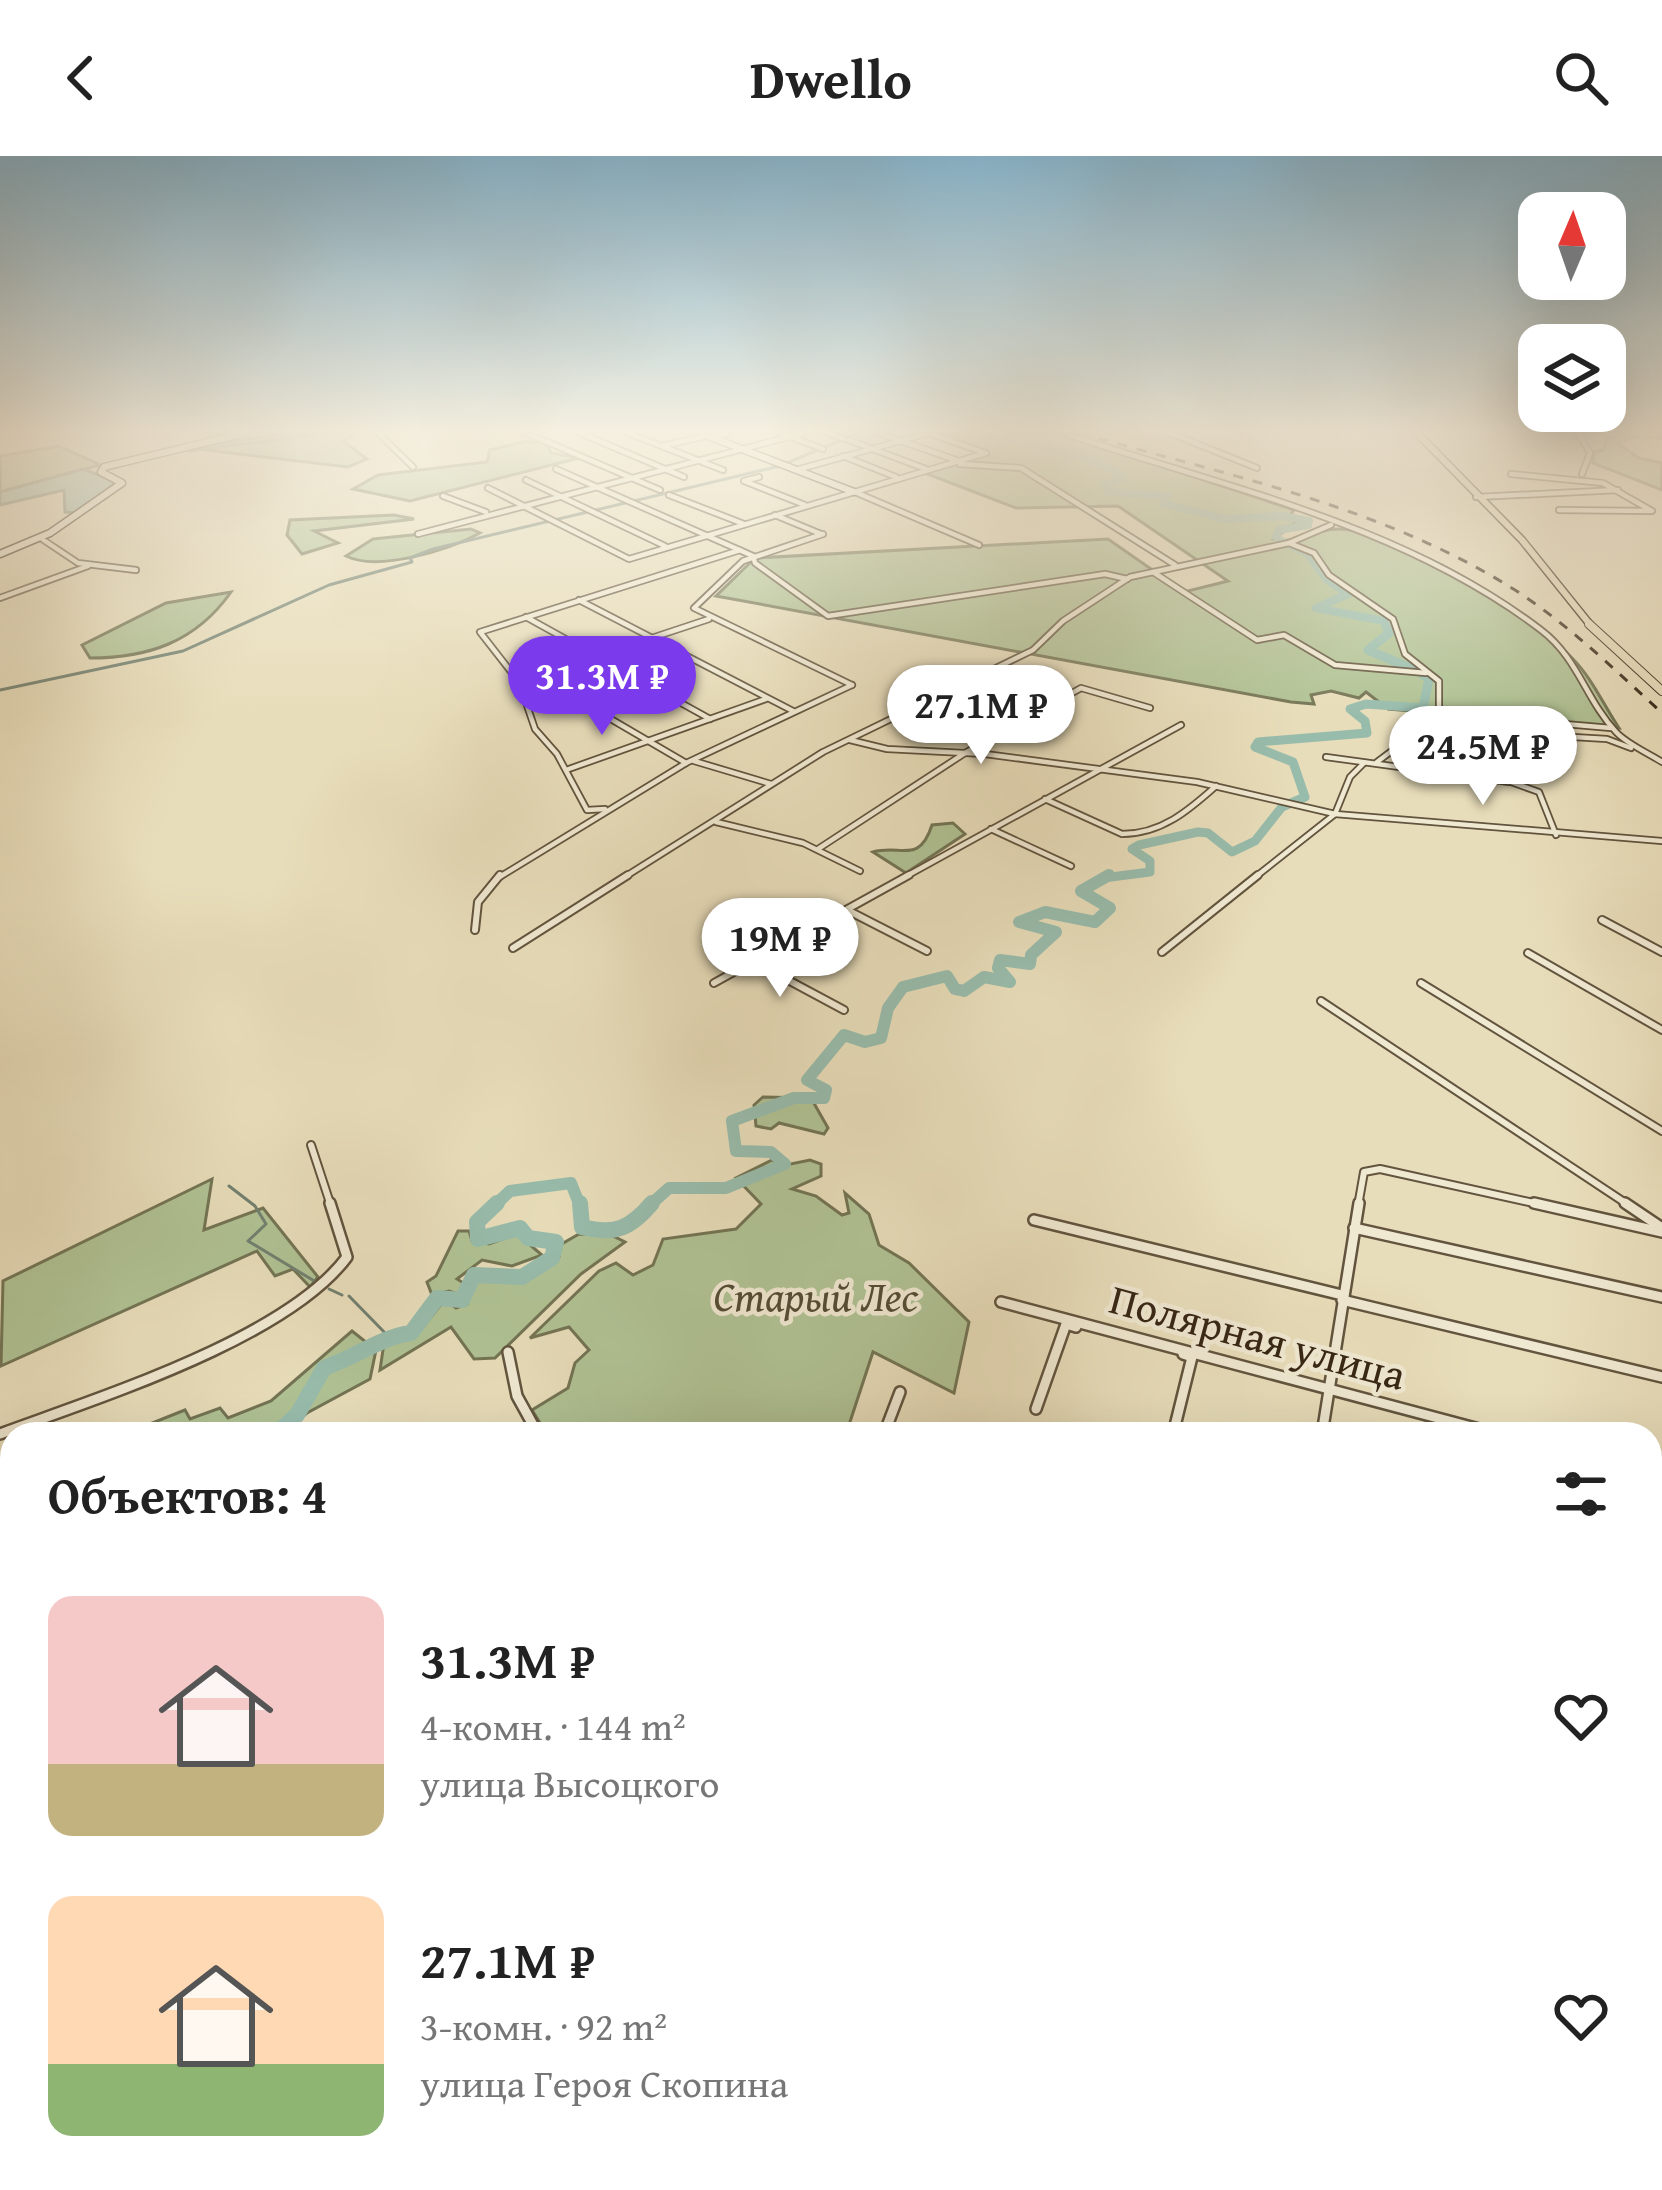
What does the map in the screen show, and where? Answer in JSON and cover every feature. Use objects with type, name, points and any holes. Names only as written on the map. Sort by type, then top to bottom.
[{"type":"main road","points":[[5,552],[58,528]]},
{"type":"main road","points":[[1509,528],[1600,636],[1662,691]]},
{"type":"street","points":[[418,534],[439,528]]},
{"type":"street","points":[[565,528],[625,559],[732,528]]},
{"type":"street","points":[[623,528],[655,545],[674,546]]},
{"type":"street","points":[[687,528],[753,556],[755,563],[809,604],[834,616],[1105,574],[1127,579]]},
{"type":"street","points":[[475,930],[474,915],[490,880],[690,761],[852,685],[694,608],[753,556],[823,534],[808,528]]},
{"type":"street","points":[[939,528],[979,545]]},
{"type":"street","points":[[1115,528],[1176,566]]},
{"type":"street","points":[[512,949],[771,784],[848,740],[1033,650],[1063,621],[1127,579],[1285,544],[1324,528]]},
{"type":"street","points":[[1343,528],[1438,565],[1516,612],[1573,659],[1612,728],[1636,748]]},
{"type":"street","points":[[42,539],[62,556],[88,566],[136,570]]},
{"type":"street","points":[[1285,544],[1310,550],[1329,575],[1393,619],[1405,653],[1439,681],[1439,713],[1612,728]]},
{"type":"street","points":[[605,809],[587,810],[566,770],[535,729],[519,682],[480,632],[740,550]]},
{"type":"street","points":[[3,597],[88,566]]},
{"type":"street","points":[[1151,572],[1257,640],[1284,635],[1335,665],[1427,673]]},
{"type":"street","points":[[579,600],[794,712]]},
{"type":"street","points":[[525,616],[710,718]]},
{"type":"street","points":[[519,682],[711,618]]},
{"type":"street","points":[[538,676],[690,761],[771,784]]},
{"type":"street","points":[[818,849],[965,752],[1085,687],[1150,708]]},
{"type":"street","points":[[566,770],[768,699]]},
{"type":"street","points":[[714,983],[1181,725]]},
{"type":"street","points":[[1376,764],[1393,750],[1506,767],[1531,748],[1556,747],[1556,736],[1607,739],[1662,762]]},
{"type":"street","points":[[848,740],[887,749],[965,752],[1216,786],[1335,814],[1662,841]]},
{"type":"street","points":[[1326,757],[1510,782],[1539,792],[1556,835]]},
{"type":"street","points":[[1162,952],[1335,814],[1350,778],[1364,763]]},
{"type":"street","points":[[1506,767],[1510,782]]},
{"type":"street","points":[[1043,799],[1122,834],[1136,835],[1183,814],[1216,786]]},
{"type":"street","points":[[715,821],[818,849],[860,871]]},
{"type":"street","points":[[989,829],[1071,866]]},
{"type":"street","points":[[846,909],[927,951]]},
{"type":"street","points":[[1602,920],[1662,952]]},
{"type":"street","points":[[1528,953],[1662,1030]]},
{"type":"street","points":[[757,958],[760,965],[844,1010]]},
{"type":"street","points":[[1421,982],[1662,1131]]},
{"type":"street","points":[[1321,1000],[1662,1230]]},
{"type":"street","points":[[31,1422],[158,1372],[322,1290],[346,1257],[310,1144]]},
{"type":"street","points":[[1324,1422],[1364,1172],[1380,1169],[1662,1230]]},
{"type":"street","points":[[1034,1220],[1662,1377]]},
{"type":"street","points":[[1354,1228],[1662,1297]]},
{"type":"street","name":"Полярная улица","points":[[1001,1302],[1450,1422]]},
{"type":"street","name":"Полярная улица","points":[[1036,1409],[1066,1324],[1192,1357],[1176,1422]]},
{"type":"street","points":[[508,1352],[508,1370],[528,1422]]},
{"type":"street","points":[[889,1422],[900,1392]]},
{"type":"green space","points":[[288,528],[340,528],[314,531],[338,543],[302,554],[287,535]]},
{"type":"green space","points":[[1150,528],[1288,528],[1274,539],[1285,540],[1343,529],[1413,552],[1471,581],[1550,638],[1586,674],[1619,728],[1388,709],[1366,692],[1359,698],[1331,691],[1311,695],[1314,704],[1291,702],[716,596],[755,558],[1108,539],[1184,592],[1228,581]]},
{"type":"green space","points":[[471,529],[480,533],[413,557],[376,562],[346,556],[373,539]]},
{"type":"green space","points":[[231,592],[202,623],[169,644],[132,655],[90,658],[82,645],[166,603]]},
{"type":"green space","points":[[953,823],[965,834],[906,873],[873,852],[915,849],[932,825]]},
{"type":"green space","points":[[763,1097],[811,1098],[828,1128],[824,1134],[779,1123],[771,1129],[756,1126],[754,1105]]},
{"type":"green space","name":"Старый Лес","points":[[772,1160],[781,1166],[810,1160],[821,1164],[821,1176],[792,1189],[816,1196],[842,1215],[849,1213],[845,1193],[869,1214],[879,1245],[909,1263],[969,1322],[954,1393],[873,1352],[850,1422],[540,1422],[532,1410],[568,1388],[575,1363],[589,1350],[569,1327],[530,1338],[599,1271],[616,1263],[633,1275],[653,1265],[663,1239],[736,1229],[761,1204],[736,1178]]},
{"type":"green space","points":[[212,1179],[204,1230],[263,1208],[318,1277],[310,1287],[293,1269],[275,1276],[257,1251],[1,1366],[3,1281]]},
{"type":"green space","points":[[458,1231],[469,1231],[472,1241],[489,1244],[517,1234],[542,1255],[512,1266],[482,1260],[457,1279],[465,1284],[460,1295],[449,1291],[432,1295],[427,1282],[436,1276]]},
{"type":"green space","points":[[579,1234],[611,1235],[625,1242],[581,1274],[495,1358],[474,1359],[451,1327],[380,1370],[384,1343],[423,1327],[445,1299],[456,1308],[467,1304],[474,1281],[485,1277],[518,1283],[559,1257],[560,1245]]},
{"type":"green space","points":[[352,1331],[376,1350],[370,1379],[296,1422],[155,1422],[185,1410],[190,1419],[220,1408],[228,1418],[271,1401]]},
{"type":"waterway","points":[[0,690],[183,651],[329,585],[412,562],[410,558],[433,549],[521,528]]},
{"type":"waterway","points":[[1284,543],[1276,537],[1279,530],[1291,528]]},
{"type":"waterway","points":[[1287,544],[1307,553],[1327,580]]},
{"type":"waterway","points":[[1330,582],[1348,594],[1316,608],[1385,624]]},
{"type":"waterway","points":[[1385,624],[1389,633],[1368,650],[1417,671]]},
{"type":"waterway","points":[[1104,878],[1150,872],[1150,861],[1132,849],[1139,845],[1198,832],[1208,833],[1232,852],[1255,841],[1282,807],[1305,797],[1293,762],[1255,747],[1258,742],[1367,733],[1365,721],[1350,709],[1366,704],[1423,708],[1429,679],[1422,674]]},
{"type":"waterway","points":[[1104,878],[1109,875]]},
{"type":"waterway","points":[[649,1206],[669,1188],[726,1188],[785,1164],[771,1152],[736,1151],[732,1121],[794,1098],[824,1098],[826,1090],[807,1080],[844,1035],[865,1042],[881,1038],[888,1008],[903,987],[947,976],[955,989],[964,991],[984,977],[1010,982],[998,968],[1000,960],[1030,964],[1031,955],[1056,932],[1019,922],[1045,912],[1095,922],[1110,908],[1081,891],[1104,878]]},
{"type":"waterway","points":[[494,1206],[510,1191],[571,1183],[580,1206]]},
{"type":"waterway","points":[[229,1186],[255,1206],[266,1224],[248,1241],[316,1282]]},
{"type":"waterway","points":[[289,1422],[324,1368],[411,1333],[437,1298],[462,1300],[474,1275],[522,1277],[552,1258],[556,1242],[528,1238],[520,1228],[478,1239],[477,1222],[497,1203]]},
{"type":"waterway","points":[[580,1203],[582,1227],[604,1230],[629,1224],[649,1206]]},
{"type":"waterway","points":[[649,1206],[652,1203]]},
{"type":"waterway","points":[[329,1289],[342,1295]]},
{"type":"waterway","points":[[349,1296],[388,1336]]},
{"type":"railway","points":[[1392,528],[1515,590],[1591,648],[1662,713]]}]
